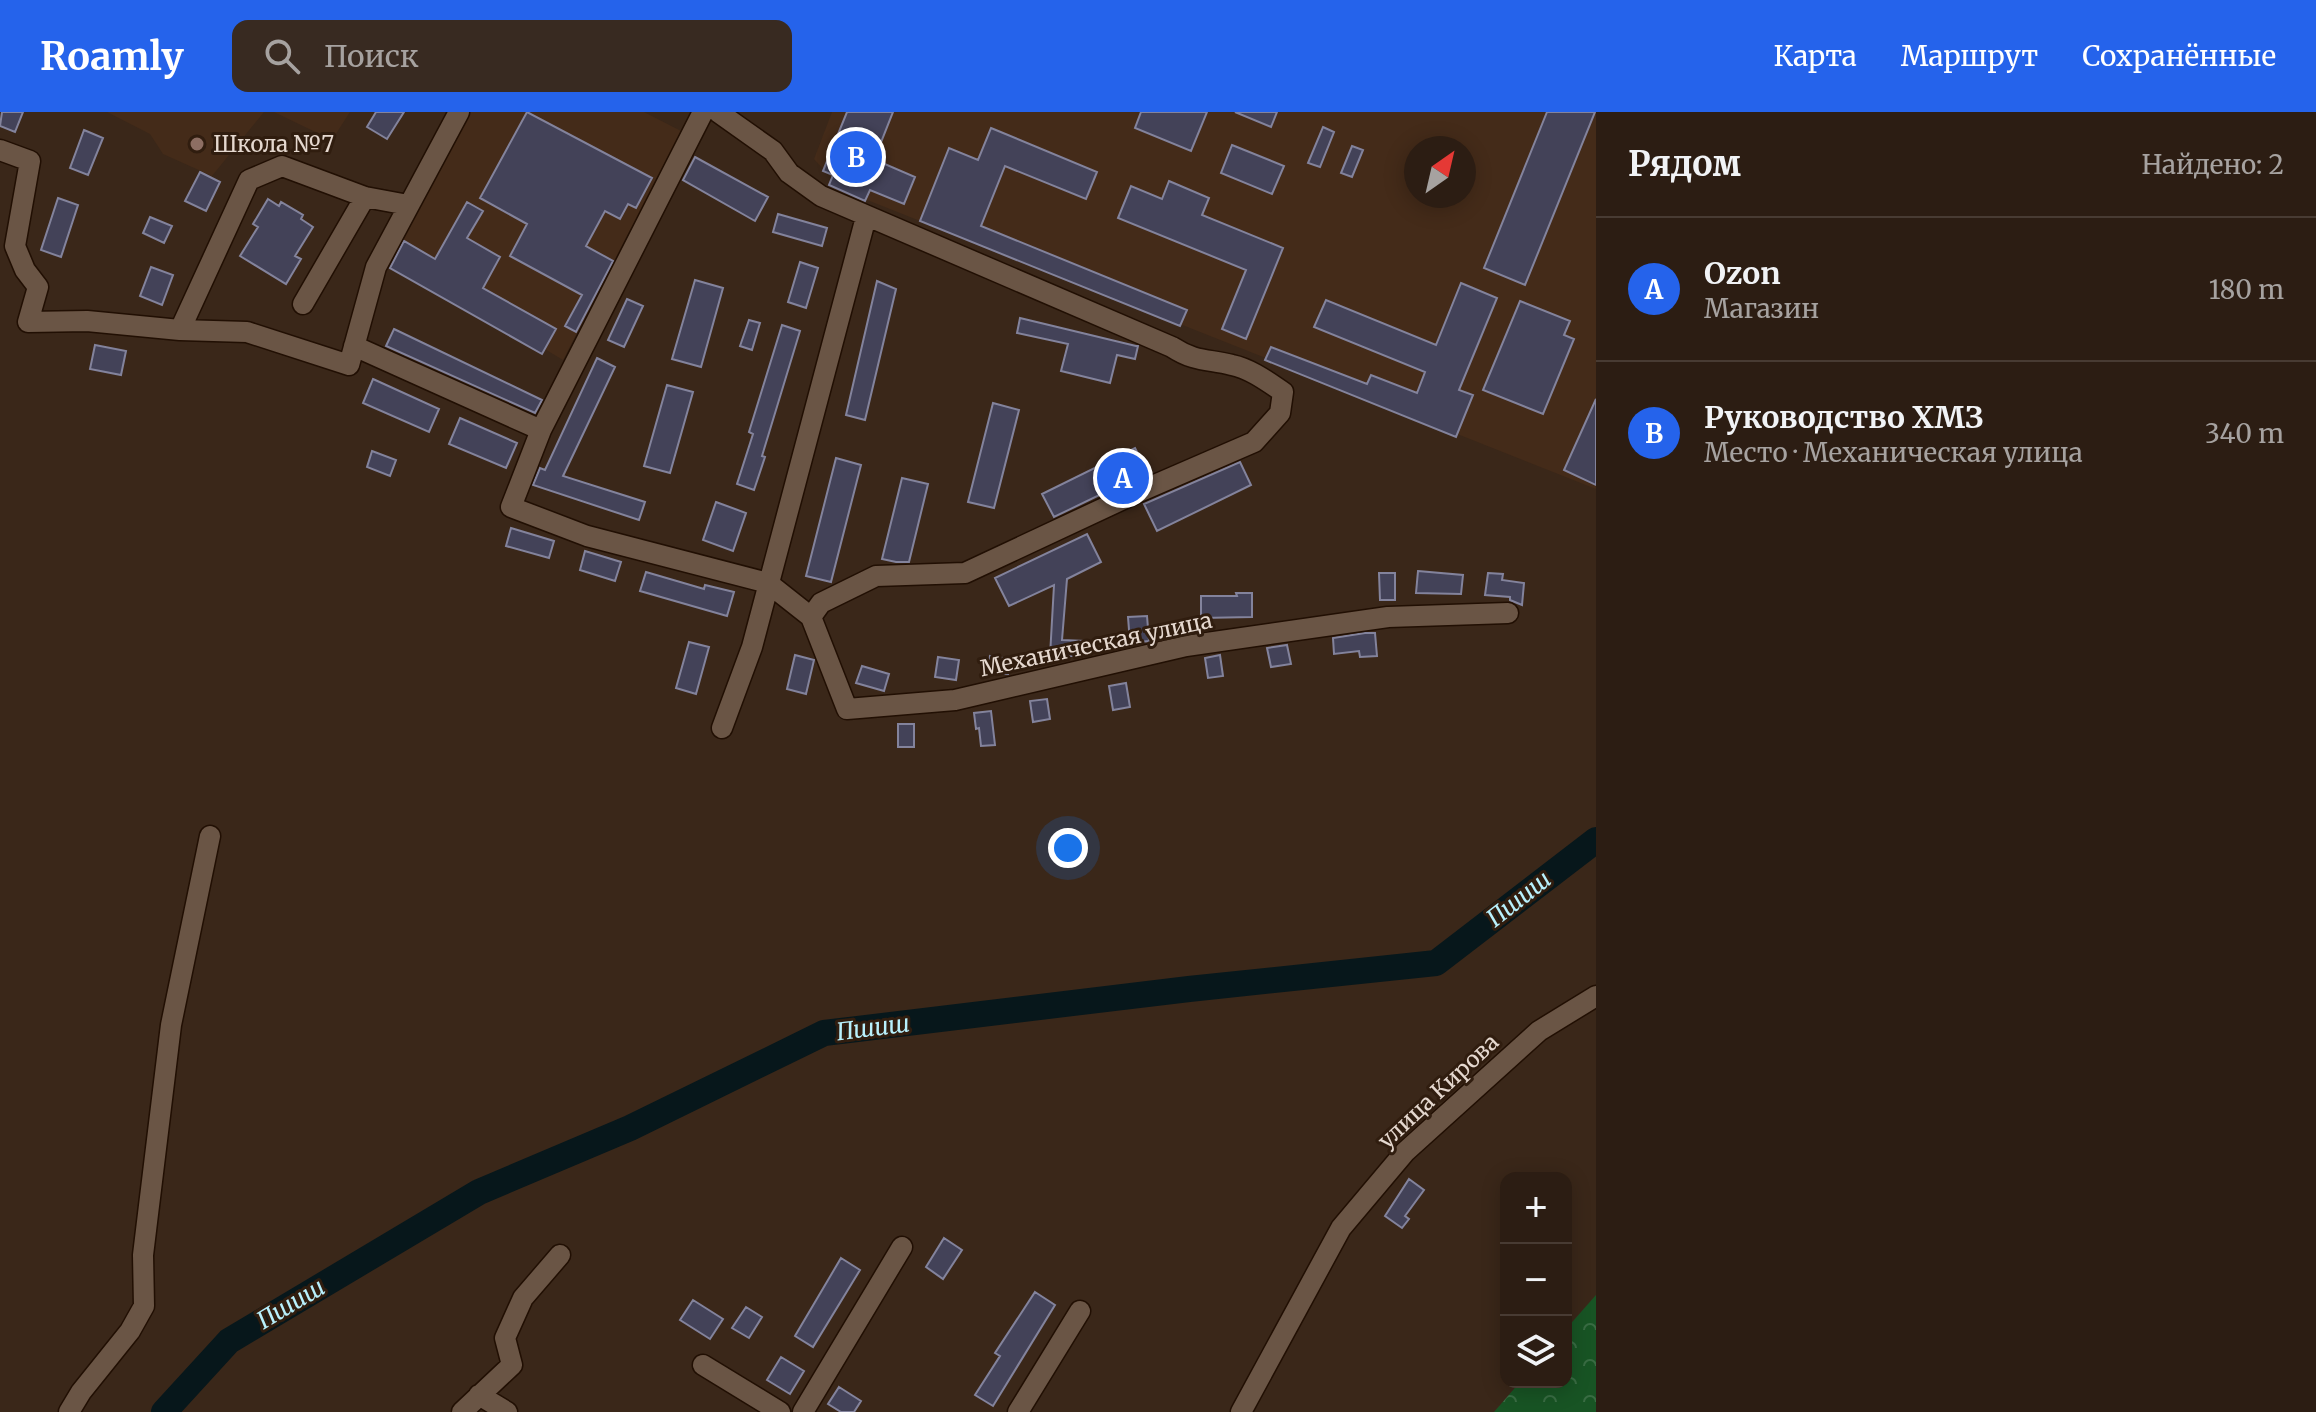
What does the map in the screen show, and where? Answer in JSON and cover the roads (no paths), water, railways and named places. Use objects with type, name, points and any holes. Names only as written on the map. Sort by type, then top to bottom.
[{"type":"street","points":[[351,356],[376,267],[459,112]]},
{"type":"street","points":[[703,112],[541,430],[511,507],[587,536],[768,583],[811,617],[821,603],[876,576],[965,573],[1254,442],[1280,413],[1283,392],[1263,378],[1234,365],[1187,357],[1172,347],[821,196],[789,173],[773,151],[718,112]]},
{"type":"street","points":[[0,150],[30,161],[15,246],[25,270],[38,287],[28,322],[87,321],[180,330],[247,332],[351,356],[541,430]]},
{"type":"street","points":[[180,330],[249,180],[282,166],[365,197],[408,205]]},
{"type":"street","points":[[303,304],[365,197]]},
{"type":"street","points":[[722,728],[752,647],[866,217]]},
{"type":"street","name":"Механическая улица","points":[[811,617],[847,709],[955,700],[1186,646],[1388,617],[1508,613]]},
{"type":"street","points":[[69,1412],[81,1392],[130,1331],[144,1306],[143,1255],[171,1025],[210,836]]},
{"type":"street","name":"улица Кирова","points":[[1241,1412],[1341,1228],[1405,1152],[1539,1031],[1596,996]]},
{"type":"street","points":[[803,1412],[902,1247]]},
{"type":"street","points":[[462,1412],[512,1365],[505,1338],[523,1298],[560,1255]]},
{"type":"street","points":[[1018,1412],[1080,1311]]},
{"type":"street","points":[[703,1365],[780,1412]]},
{"type":"street","points":[[479,1395],[507,1412]]},
{"type":"waterway","name":"Пшиш","points":[[164,1412],[229,1341],[479,1192],[630,1128],[824,1033],[1436,963],[1596,840]]},
{"type":"place","name":"Школа №7","points":[[197,144]]},
{"type":"place","name":"Руководство ХМЗ","points":[[856,157]]},
{"type":"place","name":"Ozon","points":[[1123,478]]}]
